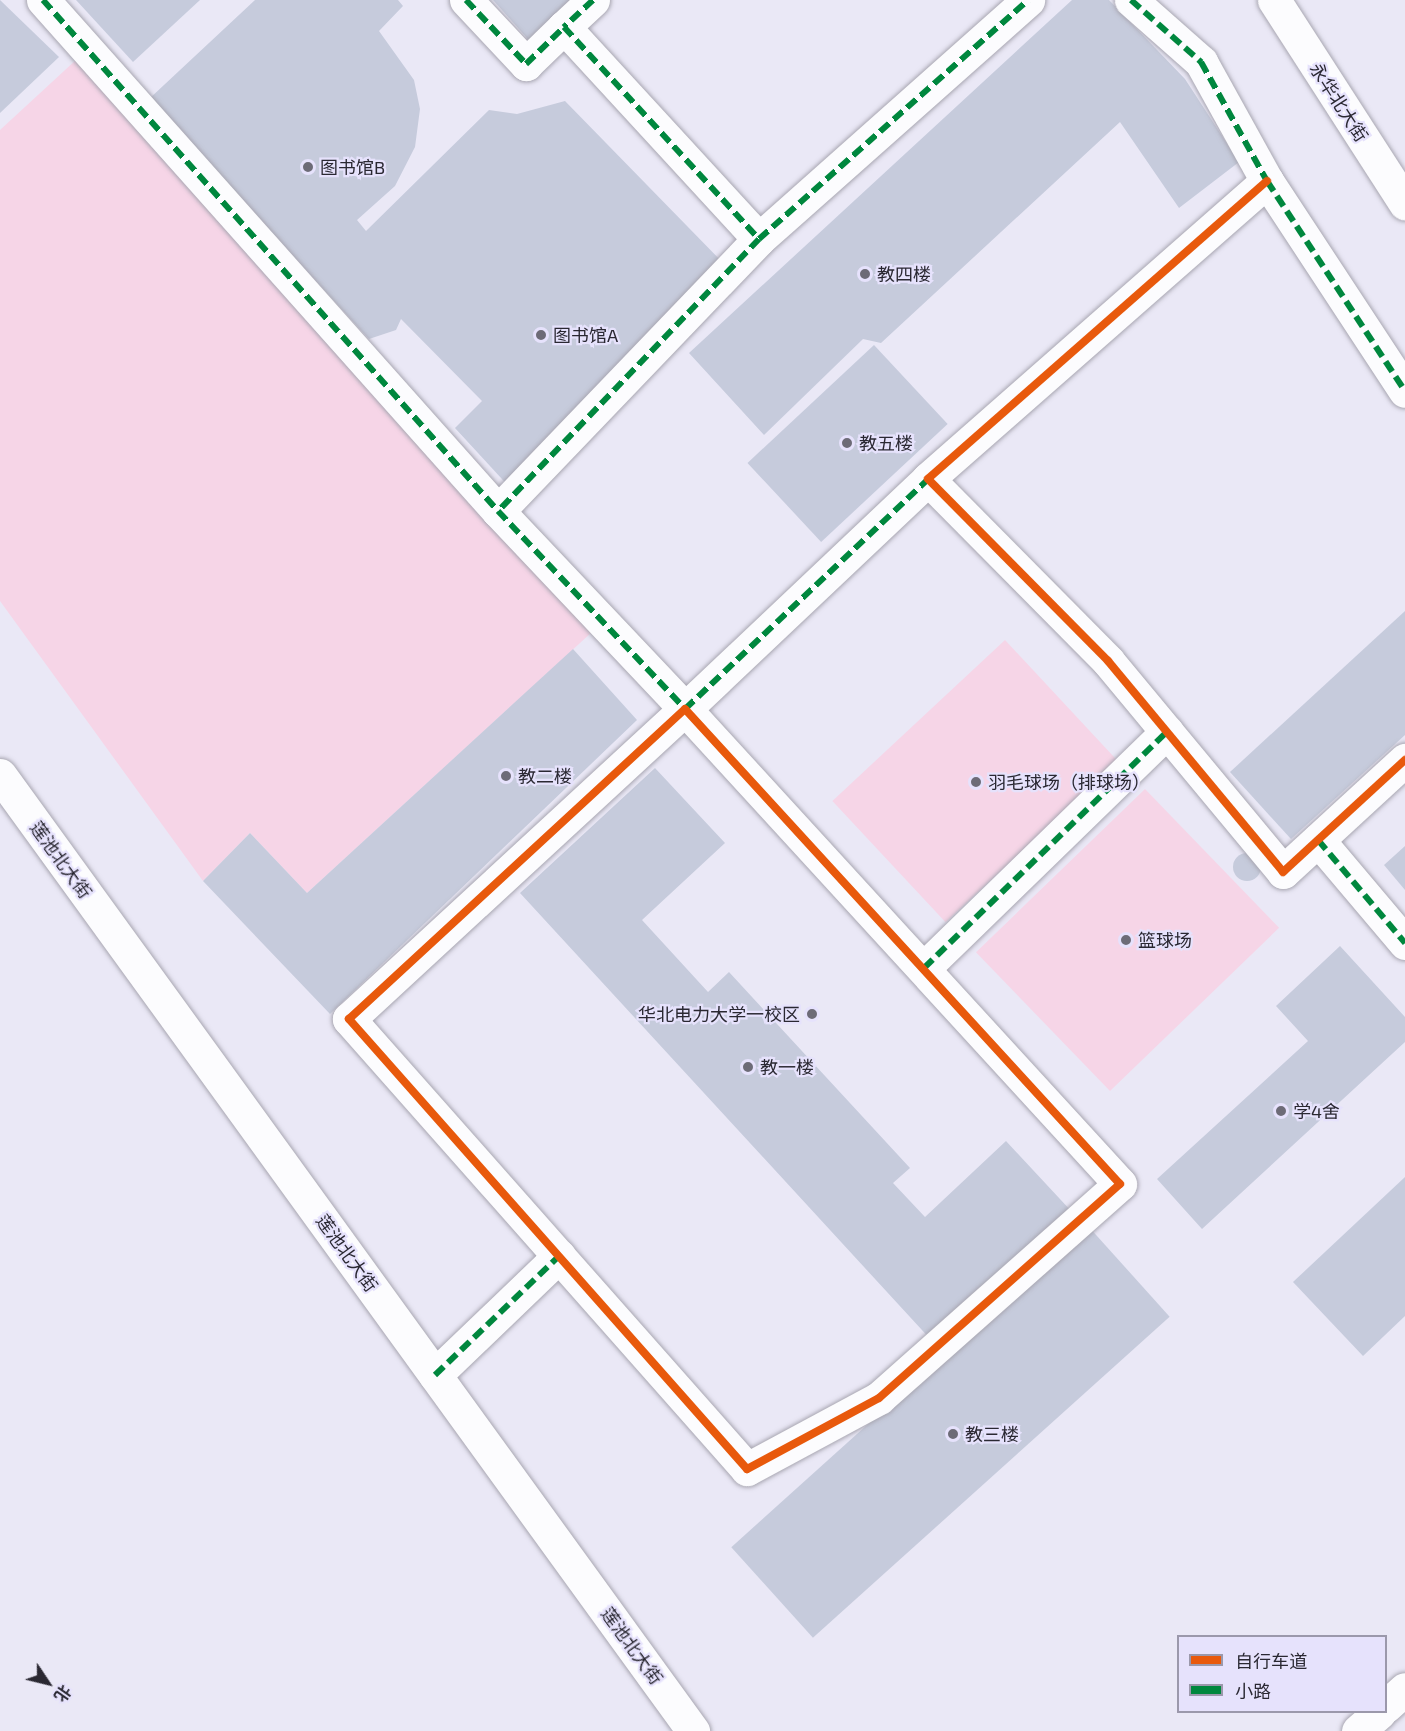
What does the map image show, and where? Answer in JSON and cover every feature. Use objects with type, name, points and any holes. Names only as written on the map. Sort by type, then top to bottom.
[{"type":"street","points":[[44,0],[498,511],[685,709],[1120,1184],[879,1398],[747,1469],[350,1019],[685,709],[928,479],[1267,181]]},
{"type":"street","points":[[466,0],[526,64],[593,0]]},
{"type":"street","points":[[498,511],[759,240],[1028,0]]},
{"type":"street","points":[[1131,0],[1201,62],[1267,181],[1405,391]]},
{"type":"street","name":"永华北大街","points":[[1274,0],[1405,203]]},
{"type":"street","points":[[564,27],[759,240]]},
{"type":"street","points":[[928,479],[1108,661],[1283,872],[1405,760]]},
{"type":"street","points":[[924,968],[1167,732]]},
{"type":"street","name":"莲池北大街","points":[[0,775],[693,1731]]},
{"type":"street","points":[[1318,840],[1405,943]]},
{"type":"street","points":[[435,1375],[559,1256]]},
{"type":"street","points":[[1387,1705],[1405,1689]]},
{"type":"street","points":[[1358,1731],[1379,1713]]},
{"type":"shaded area","points":[[90,47],[604,621],[307,893],[250,833],[203,881],[0,601],[0,130]]},
{"type":"shaded area","name":"羽毛球场（排球场）","points":[[1005,640],[1118,761],[946,922],[832,801]]},
{"type":"shaded area","name":"篮球场","points":[[1145,789],[1279,928],[1110,1091],[976,952]]},
{"type":"building","points":[[0,0],[59,57],[0,113]]},
{"type":"building","points":[[76,0],[200,0],[133,62]]},
{"type":"building","name":"图书馆A","points":[[255,0],[398,0],[403,6],[379,31],[414,80],[420,109],[415,147],[395,186],[357,220],[366,231],[489,110],[517,114],[565,101],[729,269],[512,490],[455,428],[482,401],[401,319],[396,330],[369,339],[149,99]]},
{"type":"building","points":[[493,0],[586,0],[535,47]]},
{"type":"building","name":"教四楼","points":[[1072,0],[1109,0],[1185,79],[1239,162],[1179,208],[1120,122],[881,343],[863,339],[764,435],[689,353]]},
{"type":"building","name":"教五楼","points":[[874,345],[948,424],[821,542],[747,463]]},
{"type":"building","points":[[1405,611],[1405,735],[1291,839],[1230,772]]},
{"type":"building","name":"教二楼","points":[[573,649],[637,720],[330,1014],[203,881],[250,833],[307,893]]},
{"type":"building","name":"教一楼","points":[[655,768],[725,843],[642,920],[708,992],[729,972],[910,1168],[893,1183],[925,1217],[1006,1141],[1073,1213],[933,1342],[520,893]]},
{"type":"building","points":[[1405,846],[1405,890],[1384,865]]},
{"type":"building","points":[[1247,853],[1257,857],[1261,867],[1257,877],[1247,881],[1237,877],[1233,867],[1237,857]]},
{"type":"building","name":"学4舍","points":[[1340,946],[1405,1017],[1405,1042],[1202,1229],[1157,1179],[1308,1041],[1276,1006]]},
{"type":"building","points":[[1405,1177],[1405,1316],[1363,1356],[1293,1282]]},
{"type":"building","name":"教三楼","points":[[1088,1226],[1170,1317],[813,1638],[731,1547]]},
{"type":"marked path","points":[[43,0],[498,511]]},
{"type":"marked path","points":[[466,0],[526,64],[564,27]]},
{"type":"marked path","points":[[593,0],[564,27],[759,239],[1028,0]]},
{"type":"marked path","points":[[1131,0],[1201,62],[1267,181],[1405,391]]},
{"type":"marked path","points":[[759,239],[498,511],[685,709],[928,479]]},
{"type":"marked path","points":[[924,968],[1167,732]]},
{"type":"marked path","points":[[1318,840],[1405,943]]},
{"type":"marked path","points":[[435,1375],[559,1256]]},
{"type":"cycle path","points":[[1267,181],[928,479],[1108,661],[1283,872],[1405,760]]},
{"type":"cycle path","points":[[685,709],[1120,1184],[879,1398],[747,1469],[349,1019],[685,709]]},
{"type":"place","name":"图书馆B","points":[[308,167]]},
{"type":"place","name":"教四楼","points":[[865,274]]},
{"type":"place","name":"图书馆A","points":[[541,335]]},
{"type":"place","name":"教五楼","points":[[847,443]]},
{"type":"place","name":"教二楼","points":[[506,776]]},
{"type":"place","name":"羽毛球场（排球场）","points":[[976,782]]},
{"type":"place","name":"篮球场","points":[[1126,940]]},
{"type":"place","name":"华北电力大学一校区","points":[[812,1014]]},
{"type":"place","name":"教一楼","points":[[748,1067]]},
{"type":"place","name":"学4舍","points":[[1281,1111]]},
{"type":"place","name":"教三楼","points":[[953,1434]]}]
